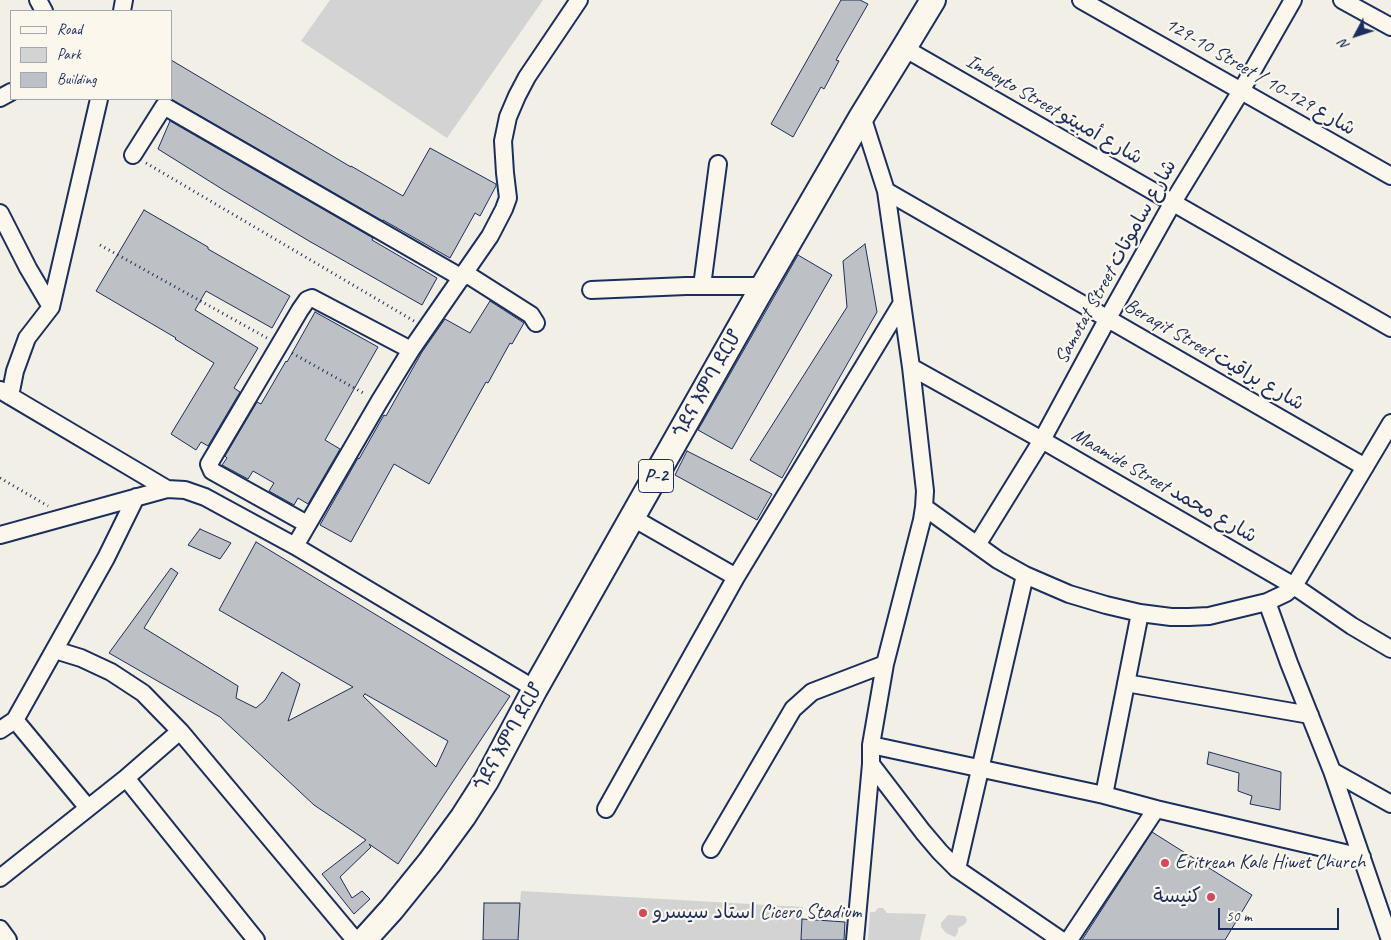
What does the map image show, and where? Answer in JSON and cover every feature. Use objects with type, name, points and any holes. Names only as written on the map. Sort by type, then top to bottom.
[{"type":"highway","name":"ጎደና እምባ ደርሆ","points":[[364,940],[430,862],[463,817],[486,780],[535,688],[764,286],[862,116],[933,0]]},
{"type":"street","points":[[295,546],[411,350],[490,236],[508,198],[504,172],[504,141],[508,117],[528,77],[579,0]]},
{"type":"street","name":"129-10 Street / شارع 129-10","points":[[1081,0],[1391,176]]},
{"type":"street","name":"Samotat Street شارع ساموتات","points":[[977,545],[1042,440],[1173,202],[1241,91],[1293,0]]},
{"type":"street","points":[[1342,0],[1391,28]]},
{"type":"street","name":"Imbeyto Street شارع أمبيتو","points":[[904,48],[1391,328]]},
{"type":"street","points":[[99,100],[51,306],[27,338],[5,393],[167,489]]},
{"type":"street","points":[[133,155],[164,106],[532,316],[536,323]]},
{"type":"street","points":[[855,940],[871,764],[871,745],[885,664],[924,507],[925,491],[911,367],[886,191],[862,116]]},
{"type":"street","points":[[702,286],[718,164]]},
{"type":"street","name":"Beraqit Street شارع براقيت","points":[[886,191],[1365,467]]},
{"type":"street","points":[[0,213],[28,268],[51,306]]},
{"type":"street","points":[[591,290],[764,286]]},
{"type":"street","points":[[307,524],[212,471],[209,464],[303,304],[312,298],[411,350]]},
{"type":"street","points":[[606,809],[736,577],[902,303]]},
{"type":"street","name":"Maamide Street شارع محمد","points":[[911,367],[1042,440],[1294,586],[1352,626],[1391,649]]},
{"type":"street","points":[[924,507],[998,560],[1025,575],[1069,594],[1106,605],[1172,617],[1210,616],[1267,602],[1286,593],[1294,586],[1391,423]]},
{"type":"street","points":[[0,535],[167,489],[185,490],[205,497],[295,546],[535,688]]},
{"type":"street","points":[[0,730],[15,720],[106,558],[136,497]]},
{"type":"street","points":[[633,518],[736,577]]},
{"type":"street","points":[[958,869],[1025,575]]},
{"type":"street","points":[[1267,602],[1332,771],[1390,940]]},
{"type":"street","points":[[1104,795],[1140,612]]},
{"type":"street","points":[[55,650],[81,658],[111,672],[143,693],[180,731],[355,940]]},
{"type":"street","points":[[711,849],[793,709],[812,692],[885,664]]},
{"type":"street","points":[[1126,683],[1310,715]]},
{"type":"street","points":[[15,720],[88,808]]},
{"type":"street","points":[[0,878],[126,778],[180,731]]},
{"type":"street","points":[[871,745],[1104,795],[1362,857]]},
{"type":"street","points":[[871,764],[923,832],[958,869],[1062,940]]},
{"type":"street","points":[[1332,771],[1391,804]]},
{"type":"street","points":[[126,778],[256,940]]},
{"type":"street","points":[[1068,940],[1156,809]]},
{"type":"street","points":[[0,929],[8,940]]},
{"type":"path","points":[[133,155],[426,328]]},
{"type":"path","points":[[100,245],[379,402]]},
{"type":"path","points":[[0,478],[66,517]]},
{"type":"green space","points":[[330,0],[543,0],[447,138],[301,41]]},
{"type":"green space","name":"استاد سيسرو Cicero Stadium","points":[[521,891],[803,907],[802,919],[845,922],[844,940],[483,940],[484,903],[520,903]]},
{"type":"green space","points":[[878,908],[883,908],[887,913],[926,914],[920,940],[868,940],[870,912],[875,912]]},
{"type":"green space","points":[[948,915],[965,916],[967,920],[965,924],[958,928],[955,937],[946,933],[941,927],[941,923]]},
{"type":"building","points":[[841,0],[860,0],[868,4],[836,60],[839,61],[824,89],[821,87],[793,137],[771,124]]},
{"type":"building","points":[[172,61],[403,196],[430,148],[496,184],[480,216],[475,213],[450,258],[172,100]]},
{"type":"building","points":[[170,121],[373,238],[372,240],[437,278],[422,305],[309,241],[158,149]]},
{"type":"building","points":[[144,210],[290,296],[272,328],[206,291],[195,310],[258,348],[234,388],[240,392],[208,446],[201,442],[196,450],[171,434],[214,363],[176,338],[96,291]]},
{"type":"building","points":[[865,244],[877,312],[782,478],[750,460],[847,307],[843,261]]},
{"type":"building","points":[[798,255],[832,275],[732,449],[698,430]]},
{"type":"building","points":[[490,301],[524,323],[512,344],[510,343],[488,383],[486,382],[429,484],[394,464],[351,542],[320,525],[422,352],[445,319],[470,333]]},
{"type":"building","points":[[315,312],[378,347],[325,440],[340,449],[308,504],[298,498],[294,505],[269,491],[274,483],[253,471],[248,479],[222,465],[227,458],[225,456],[257,402],[261,404]]},
{"type":"building","points":[[687,451],[772,494],[757,520],[675,475]]},
{"type":"building","points":[[200,529],[231,543],[220,559],[188,545]]},
{"type":"building","points":[[256,542],[510,696],[398,864],[369,844],[371,847],[340,877],[352,898],[362,891],[370,899],[354,914],[322,874],[366,840],[314,805],[220,717],[109,653],[171,568],[178,573],[144,628],[238,686],[236,698],[256,708],[265,700],[282,672],[300,684],[288,721],[353,687],[219,610]],"holes":[[[365,694],[448,741],[436,767],[363,696]]]},
{"type":"building","points":[[1209,752],[1281,772],[1280,810],[1250,804],[1252,796],[1238,791],[1239,773],[1207,764]]},
{"type":"building","name":"Eritrean Kale Hiwet Church","points":[[1152,832],[1252,895],[1225,940],[1082,940]]},
{"type":"building","points":[[484,903],[520,903],[518,940],[483,940]]},
{"type":"building","points":[[802,919],[845,922],[844,940],[801,940]]},
{"type":"place","name":"Eritrean Kale Hiwet Church","points":[[1165,863]]},
{"type":"place","name":"كنيسة","points":[[1211,897]]},
{"type":"place","name":"استاد سيسرو Cicero Stadium","points":[[643,913]]}]
